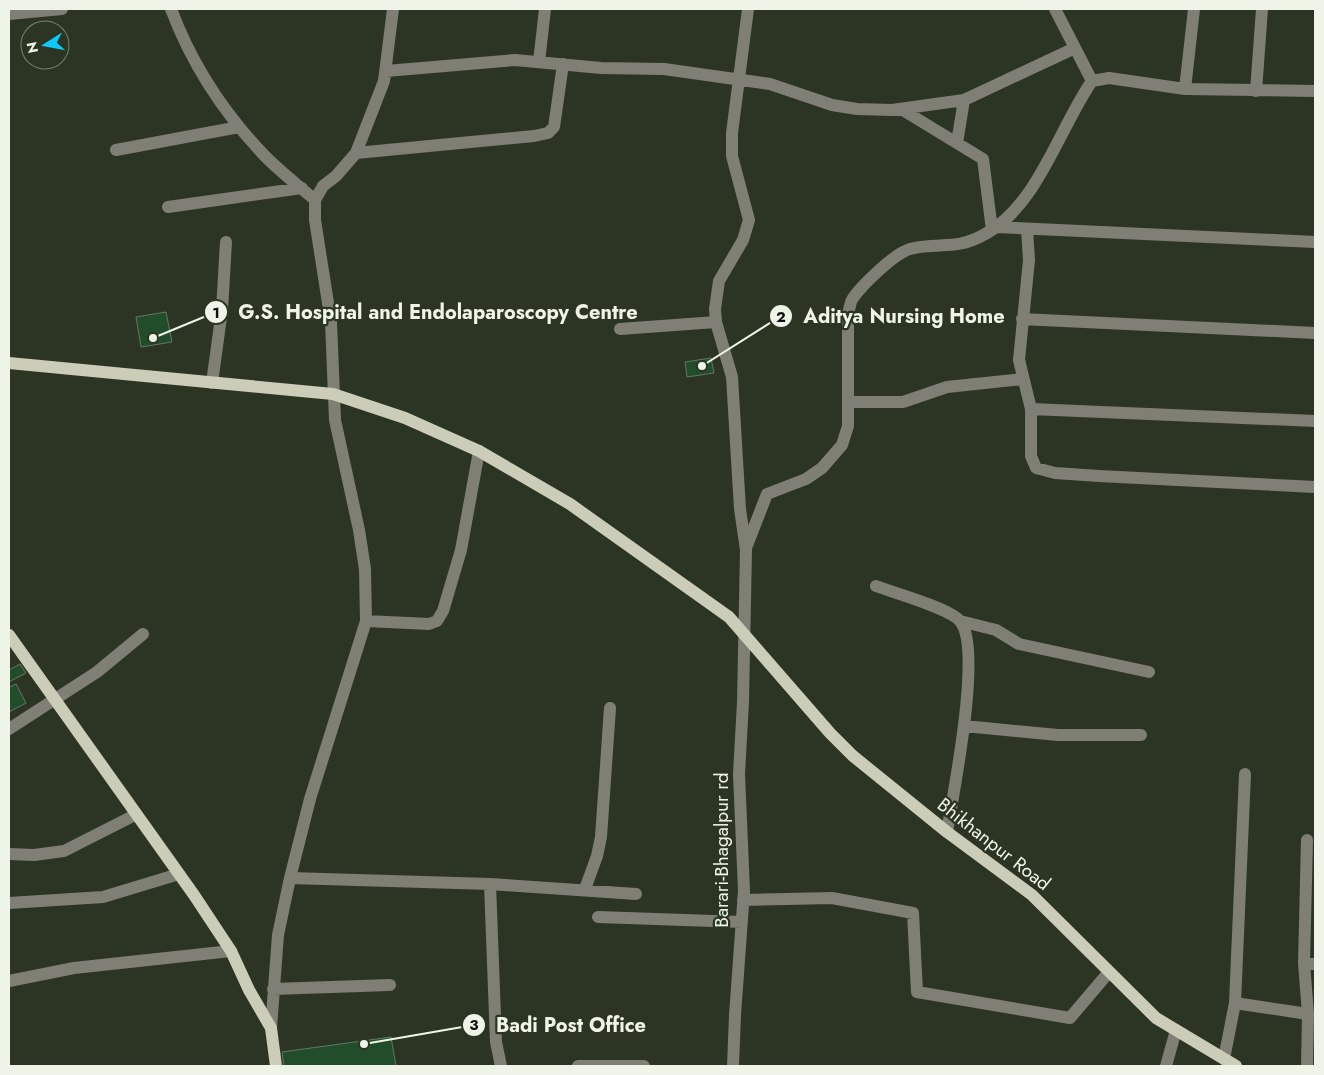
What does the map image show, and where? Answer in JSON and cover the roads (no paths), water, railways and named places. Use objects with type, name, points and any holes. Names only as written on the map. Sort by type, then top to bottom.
[{"type":"main road","name":"Bhikhanpur Road","points":[[9,363],[333,394],[405,418],[479,451],[570,504],[728,616],[847,750],[947,832],[1032,895],[1156,1018],[1236,1066]]},
{"type":"main road","points":[[10,639],[179,874],[231,952],[249,990],[271,1028],[276,1066]]},
{"type":"street","points":[[9,14],[35,10],[62,9]]},
{"type":"street","points":[[171,9],[182,38],[197,66],[240,127],[264,155],[315,200]]},
{"type":"street","points":[[271,1028],[278,934],[290,878],[310,799],[366,621],[364,568],[359,530],[338,439],[333,394],[331,322],[315,220],[315,200],[323,186],[336,176],[356,153],[385,76],[393,9]]},
{"type":"street","points":[[539,62],[545,9]]},
{"type":"street","points":[[746,550],[740,509],[732,377],[716,322],[715,296],[726,266],[743,240],[749,220],[732,156],[732,133],[748,9]]},
{"type":"street","points":[[1055,9],[1092,81]]},
{"type":"street","points":[[1185,89],[1194,9]]},
{"type":"street","points":[[1256,91],[1262,9]]},
{"type":"street","points":[[385,76],[515,60],[601,68],[664,69],[770,84],[832,105],[857,109],[900,109],[964,100],[1075,48]]},
{"type":"street","points":[[356,153],[534,136],[548,133],[554,127],[563,64]]},
{"type":"street","points":[[1092,81],[1109,78],[1185,89],[1315,91]]},
{"type":"street","points":[[746,550],[767,494],[806,479],[822,468],[842,445],[848,426],[848,313],[852,300],[861,288],[908,249],[954,246],[970,242],[994,229],[1020,204],[1058,143],[1092,81]]},
{"type":"street","points":[[957,143],[964,100]]},
{"type":"street","points":[[900,109],[983,159],[994,229]]},
{"type":"street","points":[[116,150],[240,127]]},
{"type":"street","points":[[168,207],[302,188]]},
{"type":"street","points":[[994,229],[1096,230],[1315,242]]},
{"type":"street","points":[[1027,229],[1029,260],[1019,360],[1031,409],[1031,456],[1033,464],[1039,470],[1098,476],[1315,487]]},
{"type":"street","points":[[212,383],[222,310],[226,242]]},
{"type":"street","points":[[1022,319],[1315,333]]},
{"type":"street","points":[[620,329],[716,322]]},
{"type":"street","points":[[849,402],[903,402],[947,388],[1023,379]]},
{"type":"street","points":[[1031,409],[1315,421]]},
{"type":"street","points":[[366,621],[429,624],[437,621],[443,611],[461,550],[479,451]]},
{"type":"street","name":"Barari-Bhagalpur rd","points":[[734,1066],[734,1015],[743,900],[739,774],[746,550]]},
{"type":"street","points":[[876,586],[942,611],[960,621],[996,630],[1019,644],[1149,672]]},
{"type":"street","points":[[947,832],[964,726],[968,671],[967,640],[960,621]]},
{"type":"street","points":[[9,729],[55,701],[97,672],[143,634]]},
{"type":"street","points":[[585,889],[598,856],[601,837],[610,708]]},
{"type":"street","points":[[964,726],[1058,735],[1141,735]]},
{"type":"street","points":[[1224,1059],[1235,1003],[1245,774]]},
{"type":"street","points":[[9,854],[34,855],[64,851],[135,815]]},
{"type":"street","points":[[1306,1066],[1310,1020],[1307,840]]},
{"type":"street","points":[[9,903],[103,898],[179,874]]},
{"type":"street","points":[[290,878],[490,884],[585,889],[636,894]]},
{"type":"street","points":[[490,884],[496,1042],[501,1066]]},
{"type":"street","points":[[743,900],[832,898],[913,913],[917,992],[1070,1018],[1109,972]]},
{"type":"street","points":[[598,918],[742,922]]},
{"type":"street","points":[[9,981],[74,968],[231,952]]},
{"type":"street","points":[[273,989],[390,986]]},
{"type":"street","points":[[1235,1003],[1310,1020]]},
{"type":"street","points":[[1166,1066],[1176,1030]]},
{"type":"street","points":[[578,1066],[644,1066]]},
{"type":"place","name":"G.S. Hospital and Endolaparoscopy Centre","points":[[153,338]]},
{"type":"place","name":"Aditya Nursing Home","points":[[702,366]]},
{"type":"place","name":"Badi Post Office","points":[[364,1044]]}]
